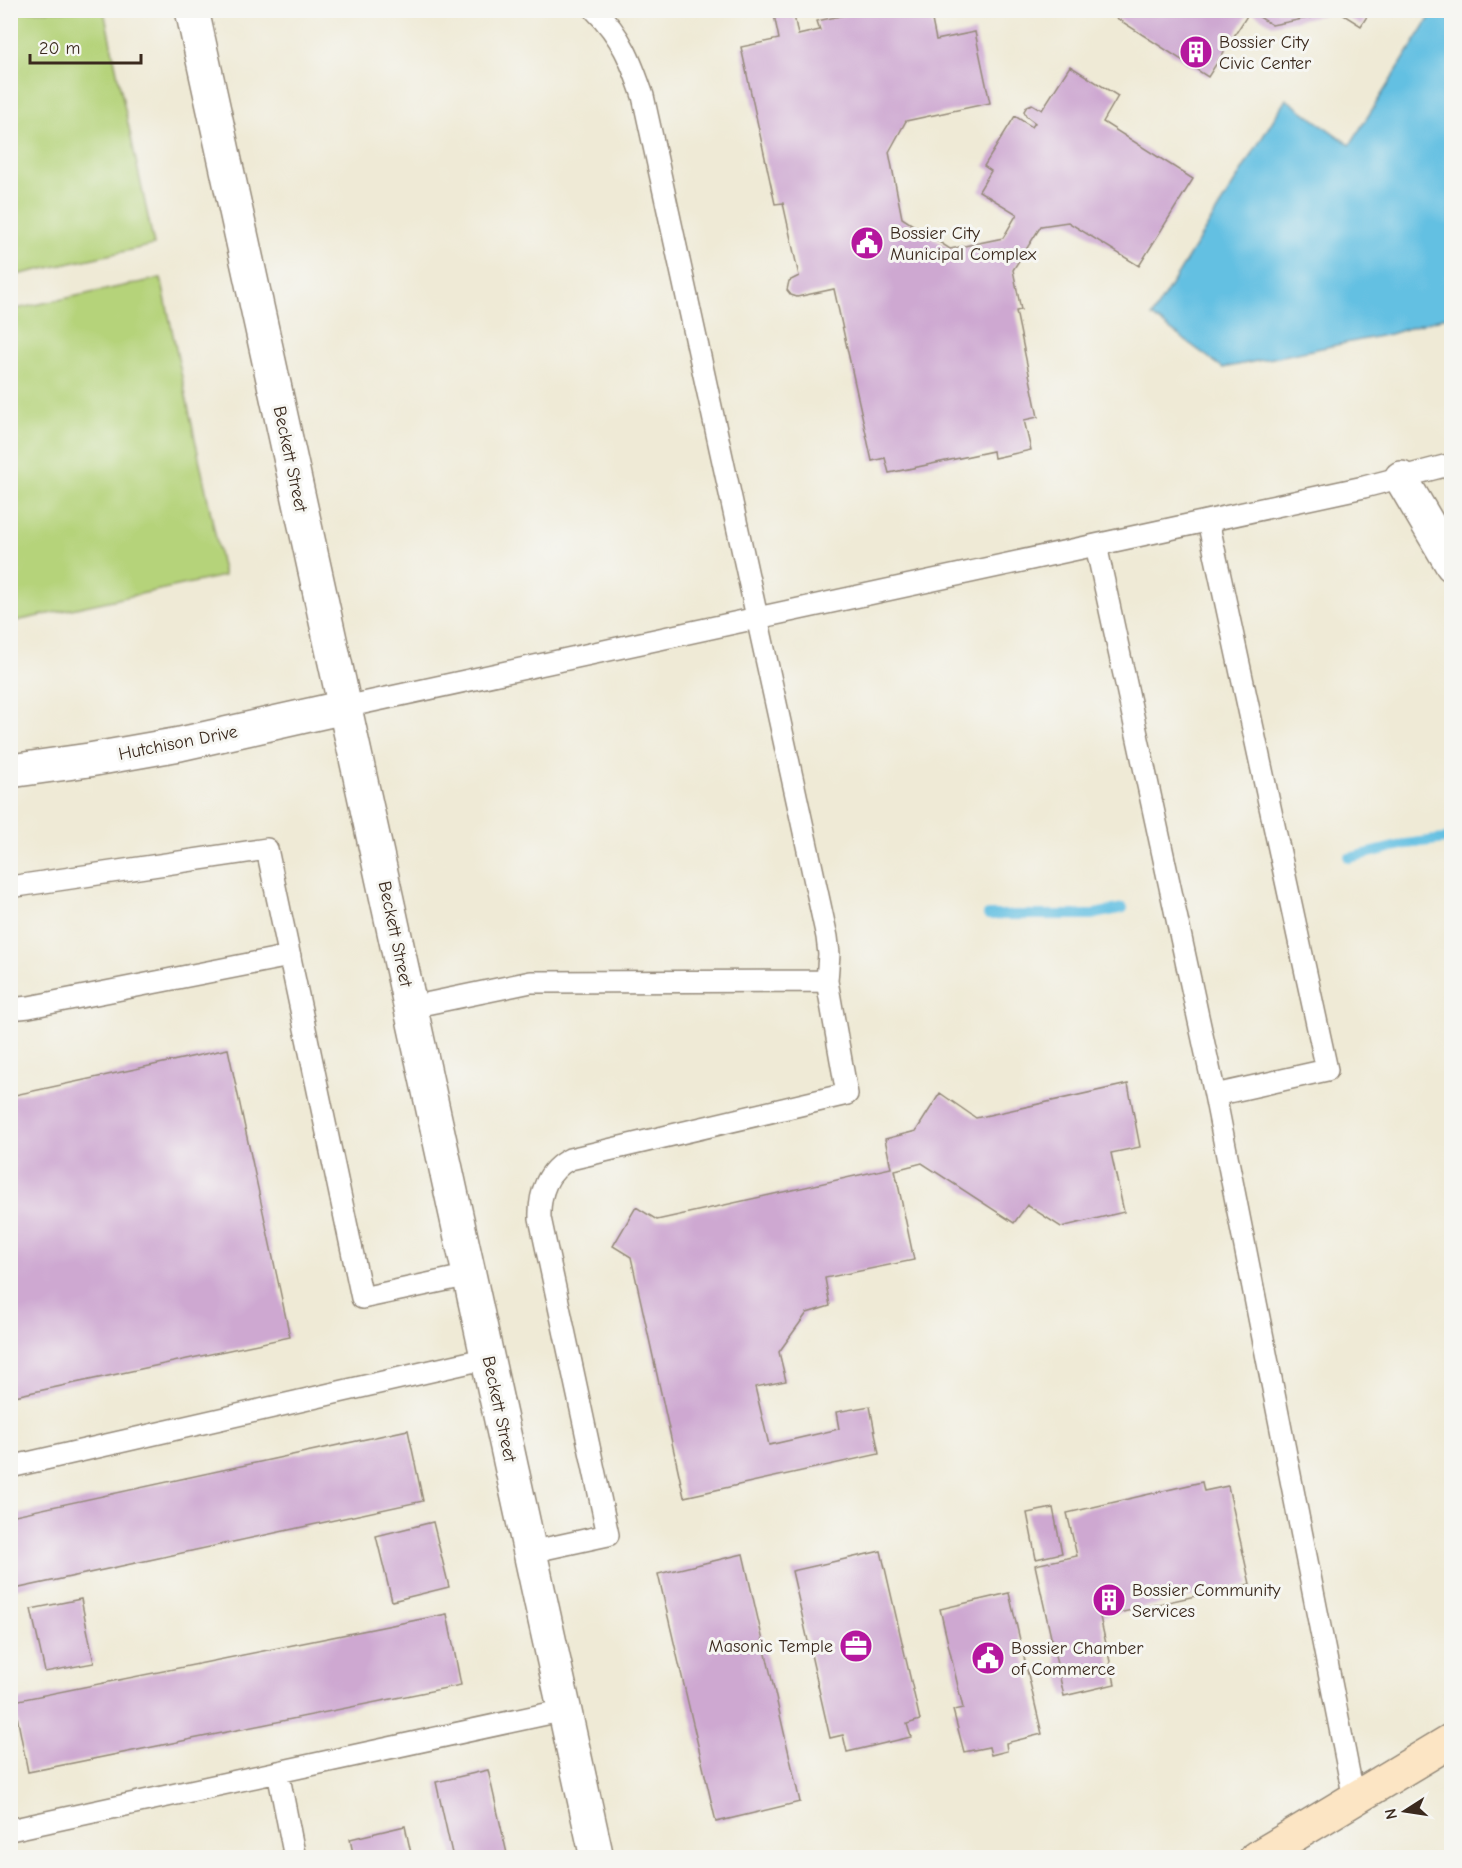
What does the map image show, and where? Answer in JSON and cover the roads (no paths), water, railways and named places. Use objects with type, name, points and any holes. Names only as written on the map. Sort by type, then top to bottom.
[{"type":"main road","points":[[1256,1857],[1452,1740]]},
{"type":"street","name":"Beckett Street","points":[[192,10],[597,1857]]},
{"type":"street","points":[[1401,478],[1452,565]]},
{"type":"street","name":"Hutchison Drive","points":[[10,771],[180,744],[345,707]]},
{"type":"lane","points":[[530,1552],[608,1535],[540,1218],[542,1191],[558,1164],[570,1159],[847,1094],[827,981],[827,937],[643,96],[620,40],[595,10]]},
{"type":"lane","points":[[345,707],[1096,545],[1401,478],[1452,464]]},
{"type":"lane","points":[[1208,520],[1327,1070],[1215,1095]]},
{"type":"lane","points":[[1096,545],[1215,1095],[1354,1798]]},
{"type":"lane","points":[[10,887],[267,849],[362,1298],[470,1275]]},
{"type":"lane","points":[[10,1009],[290,956]]},
{"type":"lane","points":[[411,1007],[531,982],[827,981]]},
{"type":"lane","points":[[10,1467],[488,1358]]},
{"type":"lane","points":[[10,1830],[566,1710]]},
{"type":"lane","points":[[278,1772],[295,1857]]},
{"type":"water","points":[[1434,11],[1451,11],[1451,315],[1390,334],[1223,368],[1152,316],[1286,99],[1350,145]]},
{"type":"waterway","points":[[1349,858],[1406,844],[1452,838]]},
{"type":"waterway","points":[[988,915],[1091,915],[1123,908]]},
{"type":"place","name":"Bossier City Civic Center","points":[[1196,52]]},
{"type":"place","name":"Bossier City Municipal Complex","points":[[867,243]]},
{"type":"place","name":"Bossier Community Services","points":[[1109,1600]]},
{"type":"place","name":"Masonic Temple","points":[[856,1646]]},
{"type":"place","name":"Bossier Chamber of Commerce","points":[[988,1658]]}]
